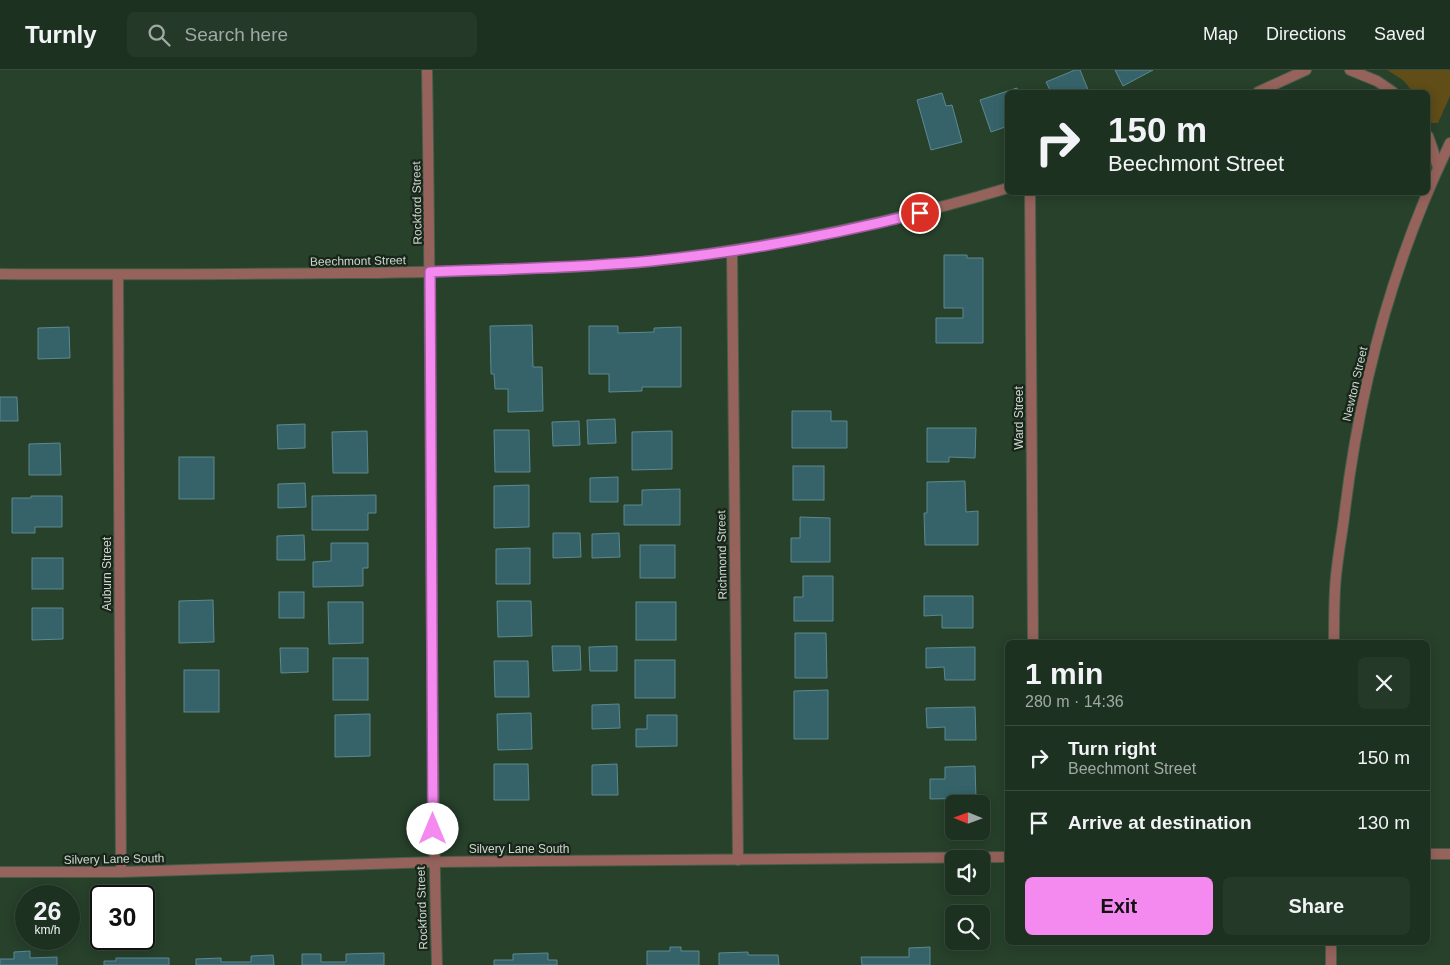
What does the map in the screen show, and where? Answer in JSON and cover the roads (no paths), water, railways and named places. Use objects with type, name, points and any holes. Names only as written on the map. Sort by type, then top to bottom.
[{"type":"street","name":"Rockford Street","points":[[427,70],[436,965]]},
{"type":"street","points":[[1262,90],[1306,70]]},
{"type":"street","points":[[1350,70],[1376,81],[1390,90]]},
{"type":"street","points":[[1430,142],[1438,168]]},
{"type":"street","name":"Newton Street","points":[[1430,188],[1450,143]]},
{"type":"street","name":"Beechmont Street","points":[[0,274],[118,275],[430,272],[580,267],[651,261],[732,251],[816,236],[955,204],[1005,189]]},
{"type":"street","name":"Ward Street","points":[[1030,195],[1033,640]]},
{"type":"street","name":"Newton Street","points":[[1334,640],[1335,588],[1350,467],[1368,373],[1388,302],[1427,195]]},
{"type":"street","name":"Richmond Street","points":[[732,251],[738,860]]},
{"type":"street","name":"Auburn Street","points":[[118,275],[121,872]]},
{"type":"street","points":[[1430,854],[1450,854]]},
{"type":"street","name":"Silvery Lane South","points":[[0,872],[121,872],[434,862],[1005,857]]},
{"type":"street","points":[[1331,945],[1331,965]]}]
